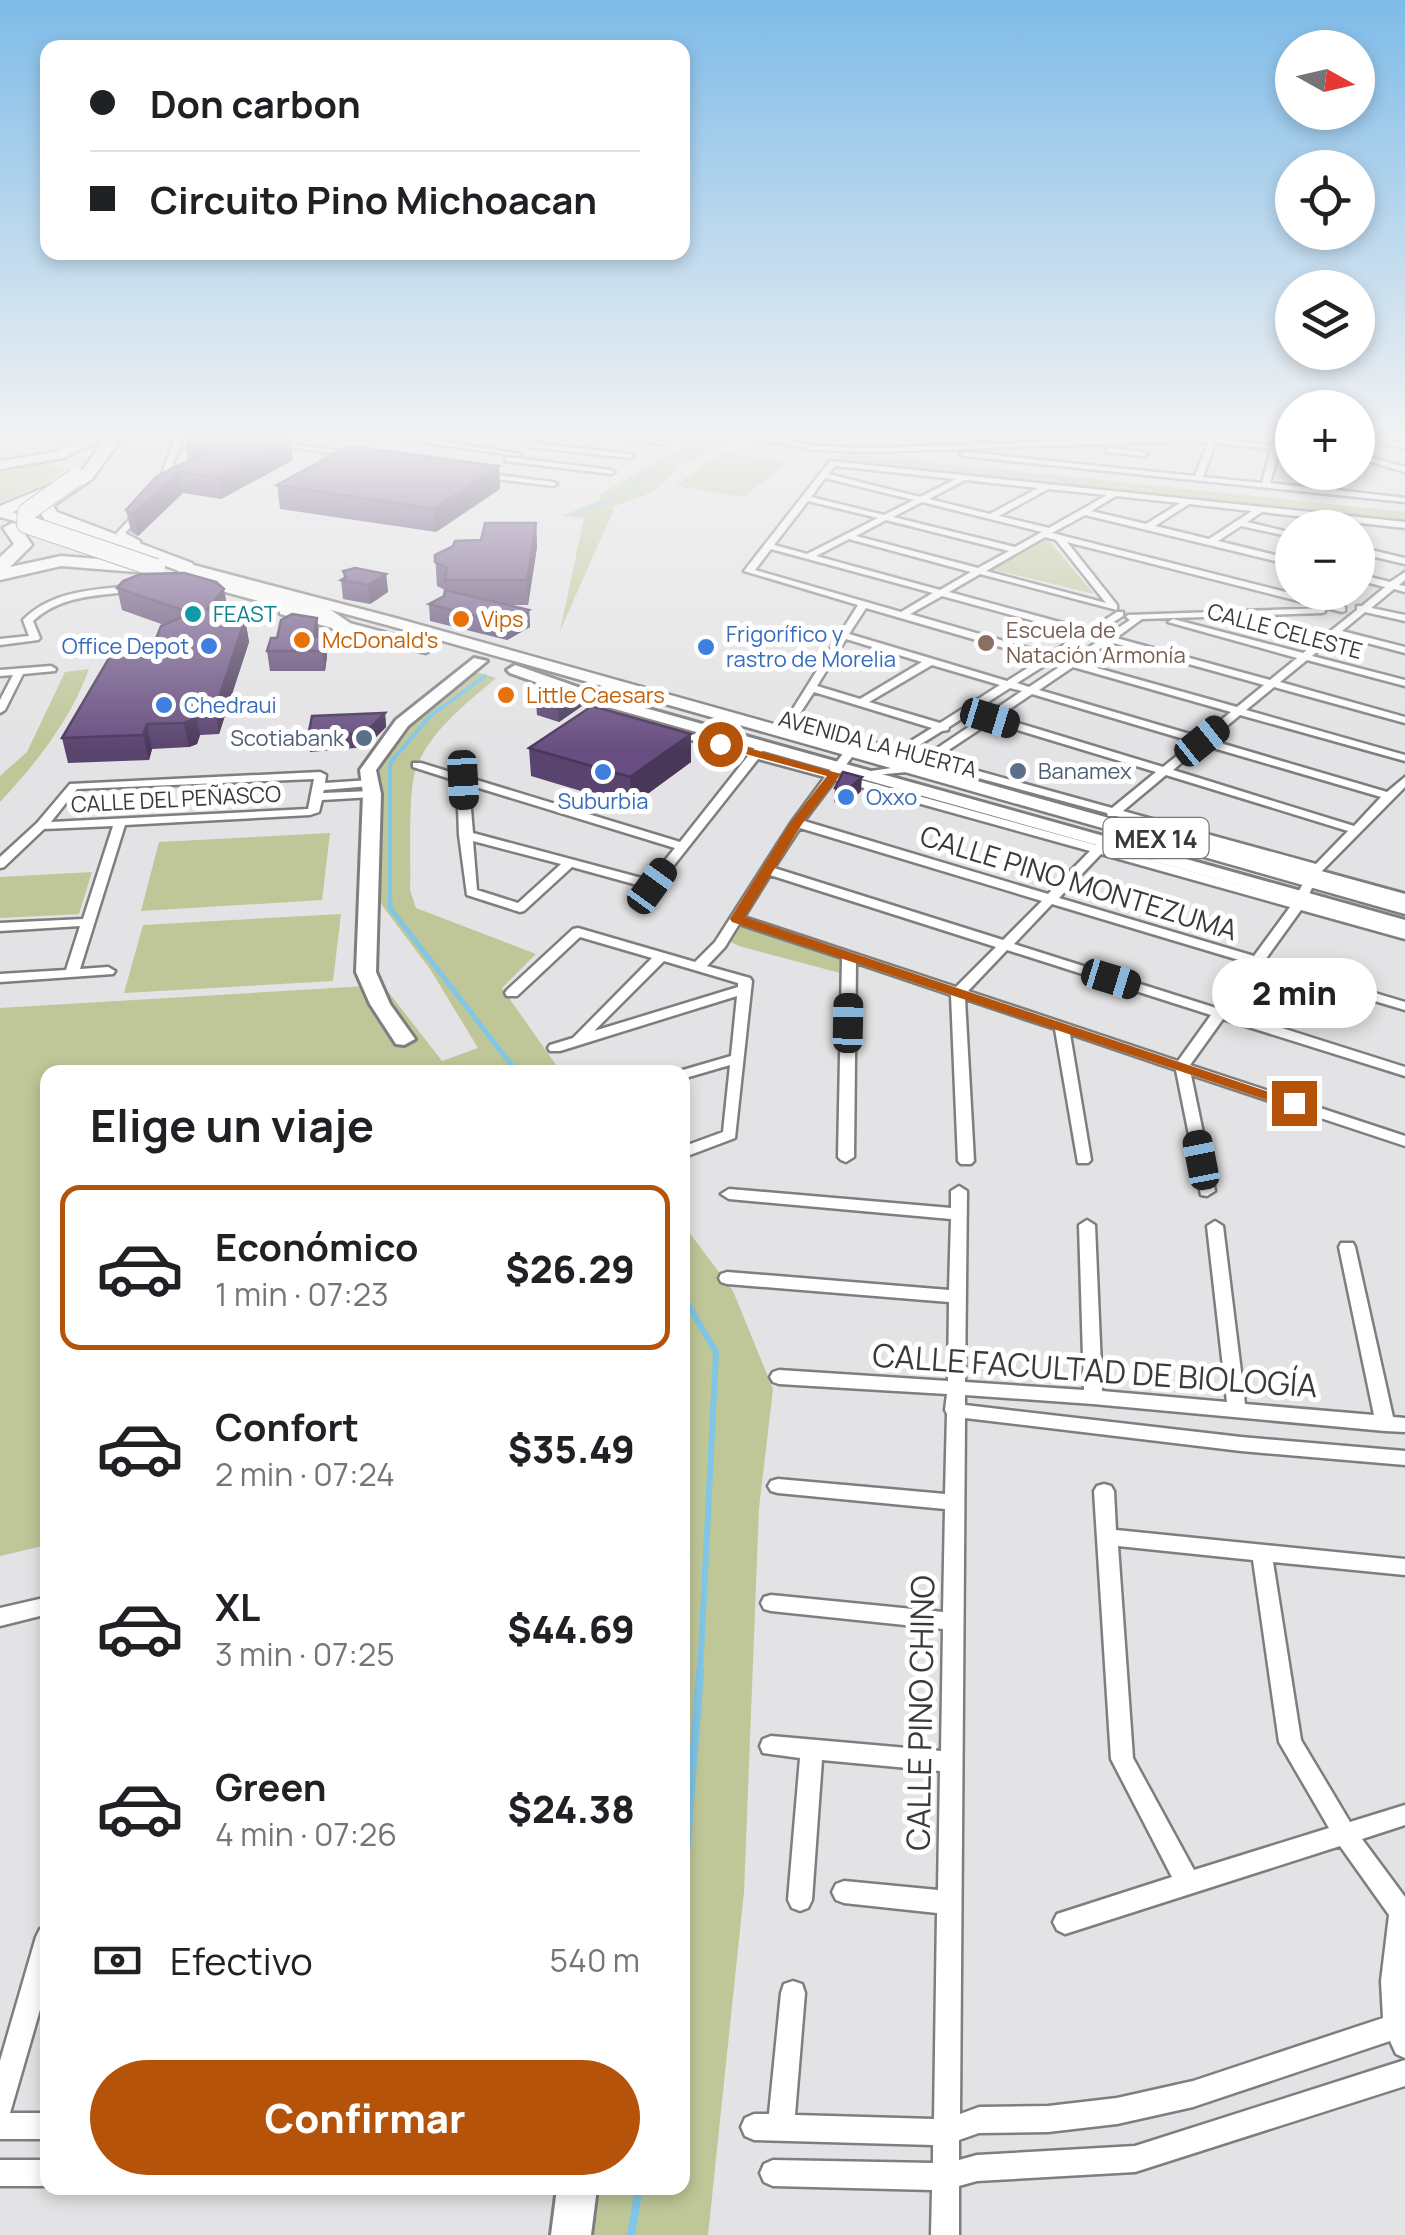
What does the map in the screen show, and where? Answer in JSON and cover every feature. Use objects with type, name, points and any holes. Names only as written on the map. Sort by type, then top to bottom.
[{"type":"highway","points":[[0,568],[22,542]]},
{"type":"highway","points":[[76,542],[152,570],[320,612],[342,627]]},
{"type":"highway","points":[[122,542],[194,569]]},
{"type":"highway","points":[[0,575],[61,561],[152,570]]},
{"type":"main road","points":[[83,542],[152,570]]},
{"type":"main road","name":"MEX 14","points":[[106,542],[194,569]]},
{"type":"main road","name":"AVENIDA LA HUERTA","points":[[194,569],[567,672],[842,763]]},
{"type":"main road","name":"AVENIDA LA HUERTA","points":[[342,627],[514,670],[842,763],[891,765],[1107,830],[1405,912]]},
{"type":"street","points":[[138,542],[194,569]]},
{"type":"street","points":[[772,542],[749,571],[1052,658]]},
{"type":"street","points":[[809,556],[836,542]]},
{"type":"street","points":[[872,542],[1138,619],[1321,610]]},
{"type":"street","points":[[986,542],[1016,550]]},
{"type":"street","points":[[902,615],[1034,542]]},
{"type":"street","points":[[1057,542],[1117,611]]},
{"type":"street","points":[[1080,542],[1275,592]]},
{"type":"street","points":[[1212,542],[1275,558]]},
{"type":"street","points":[[769,546],[1090,633]]},
{"type":"street","points":[[1375,554],[1405,561]]},
{"type":"street","points":[[1375,600],[1405,575]]},
{"type":"street","points":[[1375,582],[1405,589]]},
{"type":"street","points":[[0,642],[38,640],[28,620],[36,610],[52,603],[147,587]]},
{"type":"street","points":[[863,604],[789,723],[891,765],[990,718],[1138,619]]},
{"type":"street","points":[[966,1161],[958,993],[1165,771],[1362,610]]},
{"type":"street","points":[[1373,610],[1405,618]]},
{"type":"street","points":[[891,765],[1117,611]]},
{"type":"street","name":"CALLE CELESTE","points":[[1155,618],[1405,683]]},
{"type":"street","points":[[1335,632],[1405,650]]},
{"type":"street","points":[[845,636],[1390,796]]},
{"type":"street","points":[[1110,639],[1405,720]]},
{"type":"street","points":[[860,703],[931,661]]},
{"type":"street","points":[[404,1039],[380,1004],[366,972],[371,789],[368,770],[402,723],[479,662]]},
{"type":"street","points":[[1073,664],[1405,758]]},
{"type":"street","points":[[0,673],[51,670]]},
{"type":"street","points":[[514,670],[759,750],[842,763],[1107,830]]},
{"type":"street","points":[[0,710],[20,671]]},
{"type":"street","points":[[567,672],[1107,830]]},
{"type":"street","points":[[814,688],[944,728]]},
{"type":"street","points":[[990,718],[1356,830]]},
{"type":"street","points":[[465,835],[652,886],[759,750]]},
{"type":"street","points":[[698,967],[737,919],[797,823],[842,763]]},
{"type":"street","points":[[418,765],[682,846]]},
{"type":"street","points":[[0,864],[41,826],[74,786],[314,773],[320,775],[318,792],[371,789]]},
{"type":"street","points":[[463,780],[470,892],[520,908],[568,864]]},
{"type":"street","points":[[1207,1191],[1182,1066],[1308,886],[1405,780]]},
{"type":"street","name":"CALLE DEL PEÑASCO","points":[[41,826],[313,812],[318,792]]},
{"type":"street","points":[[72,973],[120,822]]},
{"type":"street","name":"CALLE PINO MONTEZUMA","points":[[797,823],[1405,1006]]},
{"type":"street","points":[[768,870],[1405,1072]]},
{"type":"street","points":[[1308,886],[1405,900]]},
{"type":"street","points":[[1308,886],[1405,926]]},
{"type":"street","points":[[1308,886],[1405,936]]},
{"type":"street","points":[[737,919],[1405,1141]]},
{"type":"street","points":[[0,927],[90,922]]},
{"type":"street","points":[[512,993],[578,932],[745,981],[730,1135],[690,1149]]},
{"type":"street","points":[[577,1040],[662,956]]},
{"type":"street","points":[[846,1157],[849,956]]},
{"type":"street","points":[[0,978],[108,972]]},
{"type":"street","points":[[555,1048],[744,989]]},
{"type":"street","points":[[1062,1027],[1083,1160]]},
{"type":"street","points":[[690,1073],[736,1059]]},
{"type":"street","name":"CALLE PINO CHINO","points":[[729,1194],[958,1202],[945,2235]]},
{"type":"street","points":[[1086,1225],[1094,1397]]},
{"type":"street","points":[[1215,1226],[1238,1410]]},
{"type":"street","points":[[1347,1248],[1385,1424]]},
{"type":"street","points":[[727,1278],[959,1297]]},
{"type":"street","name":"CALLE FACULTAD DE BIOLOGÍA","points":[[780,1377],[955,1399],[1241,1444],[1405,1458]]},
{"type":"street","name":"CALLE FACULTAD DE BIOLOGÍA","points":[[955,1399],[1094,1397],[1405,1426]]},
{"type":"street","points":[[778,1486],[955,1502]]},
{"type":"street","points":[[1104,1491],[1122,1759],[1188,1883]]},
{"type":"street","points":[[1107,1537],[1405,1567]]},
{"type":"street","points":[[754,2127],[946,2132],[979,2120],[1048,2119],[1116,2111],[1192,2094],[1401,2031],[1391,2005],[1403,1916],[1346,1834],[1290,1742],[1262,1552]]},
{"type":"street","points":[[771,1603],[954,1622]]},
{"type":"street","points":[[0,1617],[40,1607]]},
{"type":"street","points":[[771,1746],[951,1762]]},
{"type":"street","points":[[800,1900],[812,1750]]},
{"type":"street","points":[[1065,1922],[1405,1815]]},
{"type":"street","points":[[844,1892],[949,1904]]},
{"type":"street","points":[[0,2105],[40,1965]]},
{"type":"street","points":[[781,2128],[793,1993]]},
{"type":"street","points":[[773,2172],[945,2176],[977,2168],[1135,2158],[1405,2073]]},
{"type":"street","points":[[0,2126],[40,2126]]},
{"type":"street","points":[[0,2173],[40,2174]]},
{"type":"street","points":[[571,2235],[575,2195]]},
{"type":"green space","points":[[579,542],[599,542],[560,631]]},
{"type":"green space","points":[[1037,542],[1050,542],[1094,594],[991,569]]},
{"type":"green space","points":[[89,669],[51,740],[0,802],[0,776],[27,752],[65,672]]},
{"type":"green space","points":[[476,672],[496,678],[438,732],[415,772],[410,890],[416,908],[536,954],[502,988],[556,1065],[40,1065],[40,1547],[0,1556],[0,1008],[383,985],[442,1061],[478,1048],[430,969],[381,904],[375,772],[428,706]]},
{"type":"green space","points":[[330,833],[322,900],[141,911],[159,842]]},
{"type":"green space","points":[[92,872],[79,914],[0,918],[0,877]]},
{"type":"green space","points":[[341,914],[333,981],[124,993],[143,925]]},
{"type":"green space","points":[[742,922],[840,955],[840,973],[729,941]]},
{"type":"green space","points":[[690,1233],[733,1291],[773,1389],[759,1508],[744,1892],[708,2235],[587,2235],[592,2195],[690,2195]]},
{"type":"building","points":[[454,542],[533,542],[527,580],[445,580],[447,568],[435,562],[435,555]]},
{"type":"building","points":[[355,568],[386,574],[368,585],[341,580],[346,577],[343,571]]},
{"type":"building","points":[[184,573],[216,582],[224,589],[207,609],[245,619],[215,710],[195,711],[192,720],[184,723],[147,724],[143,735],[62,738],[112,653],[151,652],[161,626],[191,613],[117,588],[123,581],[141,574]]},
{"type":"building","points":[[445,590],[529,610],[506,624],[429,604],[444,596]]},
{"type":"building","points":[[292,614],[317,618],[314,637],[324,636],[322,651],[267,651],[271,638],[277,638],[281,620]]},
{"type":"building","points":[[557,689],[582,693],[558,708],[536,702]]},
{"type":"building","points":[[592,706],[691,734],[630,777],[529,748]]},
{"type":"building","points":[[385,713],[365,733],[308,737],[312,716]]},
{"type":"building","points":[[843,772],[862,777],[846,791],[835,788]]},
{"type":"waterway","points":[[485,676],[429,717],[390,763],[390,908],[512,1065]]},
{"type":"waterway","points":[[690,1308],[716,1352],[700,1675]]},
{"type":"waterway","points":[[690,1803],[700,1672]]},
{"type":"waterway","points":[[631,2235],[638,2195]]},
{"type":"place","name":"FEAST","points":[[193,614]]},
{"type":"place","name":"Vips","points":[[461,619]]},
{"type":"place","name":"McDonald's","points":[[302,640]]},
{"type":"place","name":"Escuela de Natación Armonía","points":[[986,643]]},
{"type":"place","name":"Office Depot","points":[[209,646]]},
{"type":"place","name":"Frigorífico y rastro de Morelia","points":[[706,647]]},
{"type":"place","name":"Little Caesars","points":[[506,695]]},
{"type":"place","name":"Chedraui","points":[[164,705]]},
{"type":"place","name":"Scotiabank","points":[[364,738]]},
{"type":"place","name":"Banamex","points":[[1018,771]]},
{"type":"place","name":"Suburbia","points":[[603,772]]},
{"type":"place","name":"Oxxo","points":[[846,797]]},
{"type":"route","points":[[720,744],[834,774],[797,823],[737,919],[1294,1103]]}]
